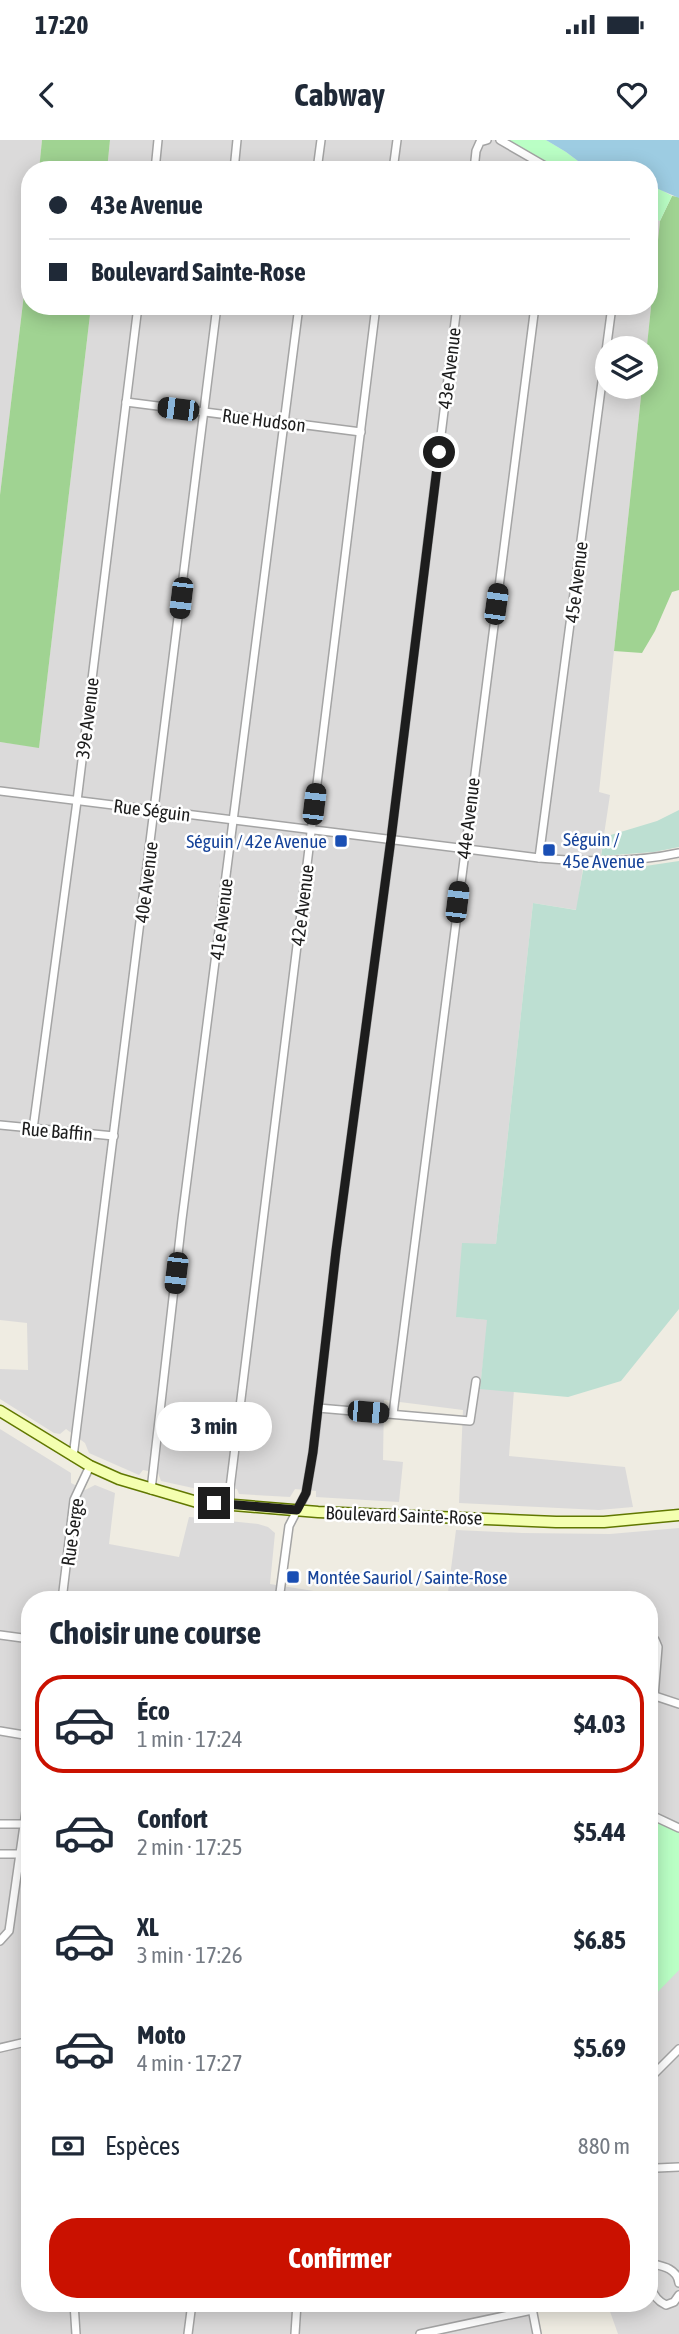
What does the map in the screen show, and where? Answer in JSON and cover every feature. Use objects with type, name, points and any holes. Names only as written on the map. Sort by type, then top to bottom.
[{"type":"street","points":[[156,161],[158,140]]},
{"type":"street","points":[[234,161],[237,140]]},
{"type":"street","points":[[318,161],[321,140]]},
{"type":"street","points":[[394,161],[397,140]]},
{"type":"street","points":[[475,161],[480,142],[487,140]]},
{"type":"street","points":[[500,140],[536,161]]},
{"type":"street","name":"39e Avenue","points":[[33,1129],[77,801],[137,315]]},
{"type":"street","name":"40e Avenue","points":[[73,1457],[216,315]]},
{"type":"street","name":"41e Avenue","points":[[151,1490],[182,1220],[298,315]]},
{"type":"street","name":"42e Avenue","points":[[230,1504],[375,315]]},
{"type":"street","name":"43e Avenue","points":[[280,1591],[289,1525],[306,1493],[318,1408],[456,315]]},
{"type":"street","name":"44e Avenue","points":[[393,1414],[534,315]]},
{"type":"street","name":"45e Avenue","points":[[539,858],[611,315]]},
{"type":"street","name":"Rue Hudson","points":[[126,402],[361,432]]},
{"type":"street","name":"Rue Séguin","points":[[0,791],[539,858],[636,860],[679,853]]},
{"type":"street","name":"Rue Baffin","points":[[0,1125],[114,1136]]},
{"type":"street","points":[[318,1408],[470,1421],[476,1381]]},
{"type":"street","name":"Boulevard Sainte-Rose","points":[[0,1411],[90,1466],[151,1490],[197,1502],[297,1510],[577,1522],[617,1521],[679,1513]]},
{"type":"street","name":"Rue Serge","points":[[63,1591],[74,1500],[90,1466]]},
{"type":"street","points":[[0,1636],[21,1638]]},
{"type":"street","points":[[658,1697],[679,1703]]},
{"type":"street","points":[[0,1731],[21,1734]]},
{"type":"street","points":[[658,1818],[679,1828]]},
{"type":"street","points":[[0,1824],[21,1824]]},
{"type":"street","points":[[0,1941],[9,1931],[21,1846]]},
{"type":"street","points":[[0,1854],[20,1854]]},
{"type":"street","points":[[0,2048],[21,2042]]},
{"type":"street","points":[[658,2070],[679,2049]]},
{"type":"street","points":[[658,2168],[679,2167]]},
{"type":"street","points":[[658,2265],[668,2268],[678,2277],[679,2283]]},
{"type":"street","points":[[658,2300],[666,2305],[674,2302],[679,2295]]},
{"type":"street","points":[[75,2312],[76,2334]]},
{"type":"street","points":[[188,2334],[191,2312]]},
{"type":"street","points":[[295,2334],[296,2312]]},
{"type":"street","points":[[420,2334],[507,2312]]},
{"type":"street","points":[[532,2312],[537,2334]]},
{"type":"shaded area","points":[[0,140],[42,140],[40,161],[21,161],[22,315],[0,495]]},
{"type":"shaded area","points":[[110,140],[500,140],[536,161],[108,161]]},
{"type":"shaded area","points":[[90,315],[650,315],[648,336],[595,336],[595,399],[641,399],[599,792],[610,795],[600,861],[584,859],[577,910],[533,903],[496,1244],[457,1317],[488,1320],[480,1388],[514,1390],[509,1456],[625,1467],[633,1507],[599,1510],[459,1503],[463,1410],[384,1400],[383,1460],[403,1462],[399,1502],[316,1497],[316,1491],[295,1489],[290,1497],[239,1494],[237,1489],[221,1488],[216,1493],[161,1481],[158,1473],[143,1470],[139,1475],[89,1453],[85,1443],[66,1429],[60,1434],[54,1433],[0,1399],[0,1369],[28,1370],[27,1323],[0,1320],[0,742],[39,747]]},
{"type":"shaded area","points":[[0,1429],[71,1473],[71,1483],[85,1490],[95,1485],[115,1493],[109,1544],[179,1557],[189,1517],[258,1524],[275,1533],[270,1584],[314,1591],[21,1591],[21,2312],[532,2312],[537,2334],[0,2334]]},
{"type":"shaded area","points":[[679,1528],[679,2334],[618,2334],[610,2312],[658,2312],[658,1591],[448,1591],[456,1530],[610,1534]]},
{"type":"green space","points":[[42,140],[110,140],[108,161],[40,161]]},
{"type":"green space","points":[[500,140],[546,140],[578,161],[536,161]]},
{"type":"green space","points":[[658,188],[672,196],[658,220]]},
{"type":"green space","points":[[672,196],[679,197],[679,590],[672,592],[642,653],[614,651],[641,399],[658,399],[658,336],[648,336],[650,315],[658,315],[660,221]]},
{"type":"green space","points":[[22,315],[90,315],[39,748],[0,742],[0,495]]},
{"type":"green space","points":[[679,810],[679,847],[654,852],[601,856],[604,837],[657,821]]},
{"type":"green space","points":[[679,861],[679,1309],[621,1381],[568,1397],[480,1389],[487,1320],[456,1317],[462,1243],[496,1244],[533,903],[576,910],[583,870],[632,868]]},
{"type":"green space","points":[[658,1818],[679,1828],[679,1970],[658,1992]]},
{"type":"water","points":[[546,140],[679,140],[679,198],[658,189],[658,161],[578,161]]},
{"type":"place","name":"Séguin / 42e Avenue","points":[[341,841]]},
{"type":"place","name":"Séguin / 45e Avenue","points":[[549,850]]},
{"type":"place","name":"Montée Sauriol / Sainte-Rose","points":[[293,1577]]},
{"type":"route","points":[[214,1503],[297,1510],[306,1493],[439,452]]}]
